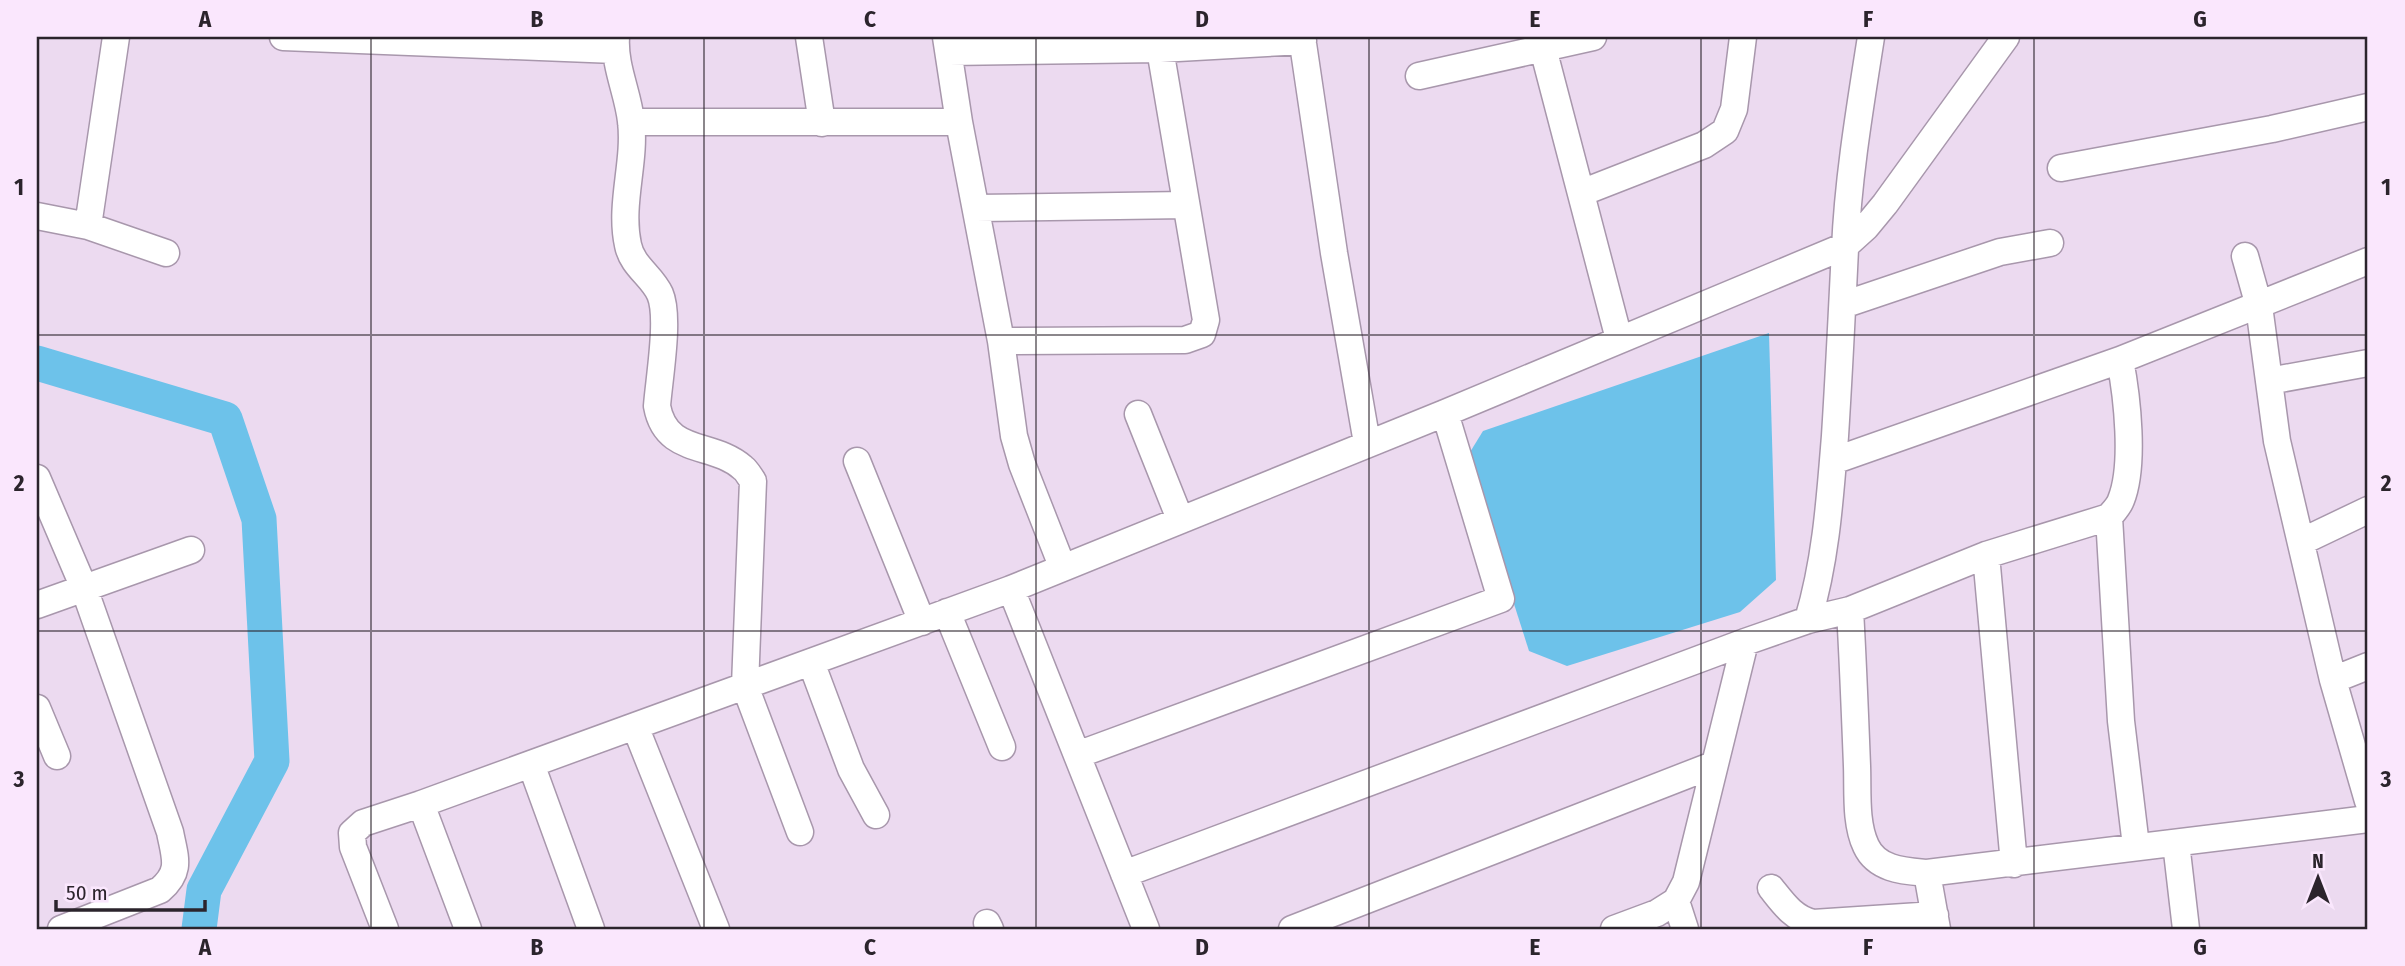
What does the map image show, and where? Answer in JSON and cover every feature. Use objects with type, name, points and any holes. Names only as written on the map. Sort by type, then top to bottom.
[{"type":"street","points":[[88,226],[116,37]]},
{"type":"street","points":[[283,37],[615,43],[631,122],[626,219],[628,245],[634,261],[659,292],[664,309],[657,406],[660,422],[669,433],[685,444],[727,458],[743,468],[753,481],[745,686],[800,832]]},
{"type":"street","points":[[808,37],[822,123]]},
{"type":"street","points":[[1419,76],[1541,42],[1593,37]]},
{"type":"street","points":[[1581,193],[1704,145],[1725,131],[1734,109],[1743,37]]},
{"type":"street","points":[[1808,620],[1823,554],[1833,461],[1845,246],[1857,131],[1871,37]]},
{"type":"street","points":[[385,929],[353,847],[352,833],[363,823],[1011,589],[1062,566],[1445,413],[1845,246],[1866,227],[1885,204],[2006,37]]},
{"type":"street","points":[[1062,566],[1022,464],[1014,436],[1001,341],[947,45],[1160,49],[1302,39],[1334,253],[1367,443]]},
{"type":"street","points":[[1541,42],[1619,339]]},
{"type":"street","points":[[1001,341],[1185,340],[1202,334],[1206,320],[1160,49]]},
{"type":"street","points":[[2061,168],[2272,129],[2368,107]]},
{"type":"street","points":[[631,122],[959,122]]},
{"type":"street","points":[[976,208],[1186,205]]},
{"type":"street","points":[[37,216],[88,226],[166,253]]},
{"type":"street","points":[[1843,305],[2000,252],[2050,243]]},
{"type":"street","points":[[2245,256],[2259,306],[2277,441],[2333,680],[2368,801]]},
{"type":"street","points":[[1833,461],[2120,360],[2368,261]]},
{"type":"street","points":[[1124,874],[1745,642],[1808,620],[1850,610],[1986,555],[2109,517],[2121,501],[2127,458],[2128,411],[2120,360]]},
{"type":"street","points":[[2269,381],[2368,363]]},
{"type":"street","points":[[1077,755],[1501,599],[1445,413]]},
{"type":"street","points":[[1138,414],[1180,519]]},
{"type":"street","points":[[858,461],[922,621]]},
{"type":"street","points":[[37,478],[84,588],[170,832],[176,868],[172,880],[116,919],[61,929]]},
{"type":"street","points":[[2301,542],[2368,510]]},
{"type":"street","points":[[2109,517],[2121,721],[2136,846]]},
{"type":"street","points":[[37,605],[191,550]]},
{"type":"street","points":[[1986,555],[2014,864]]},
{"type":"street","points":[[1011,589],[1146,929]]},
{"type":"street","points":[[1850,610],[1861,826],[1866,848],[1879,861],[1896,870],[1927,873],[2014,864],[2136,846],[2368,820]]},
{"type":"street","points":[[947,612],[1002,747]]},
{"type":"street","points":[[1614,929],[1657,913],[1676,901],[1686,882],[1745,642]]},
{"type":"street","points":[[811,662],[851,769],[876,815]]},
{"type":"street","points":[[2333,680],[2368,666]]},
{"type":"street","points":[[37,708],[57,756]]},
{"type":"street","points":[[635,726],[711,928]]},
{"type":"street","points":[[531,764],[591,929]]},
{"type":"street","points":[[1292,929],[1713,765]]},
{"type":"street","points":[[421,804],[468,929]]},
{"type":"street","points":[[2176,843],[2186,929]]},
{"type":"street","points":[[1771,888],[1789,911],[1803,921],[1936,922],[1927,873]]},
{"type":"street","points":[[1676,901],[1685,929]]},
{"type":"water","points":[[1769,333],[1776,580],[1740,612],[1567,666],[1529,651],[1467,457],[1483,431]]},
{"type":"waterway","points":[[37,363],[225,419],[259,519],[272,761],[204,890],[199,929]]}]
